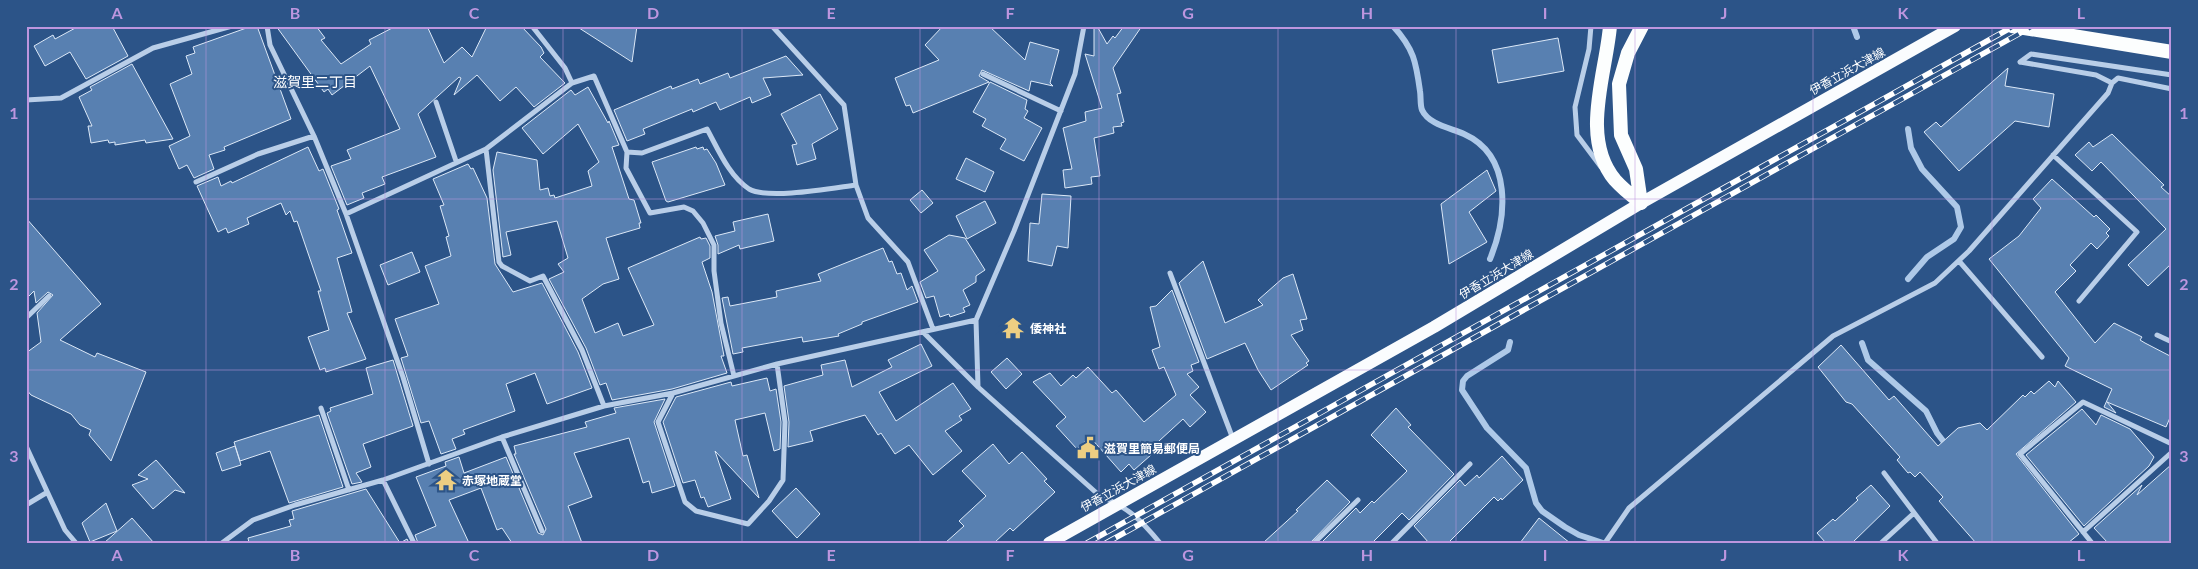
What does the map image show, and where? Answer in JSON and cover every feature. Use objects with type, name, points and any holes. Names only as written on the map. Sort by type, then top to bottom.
[{"type":"highway","points":[[1610,26],[1597,119],[1600,153],[1614,179],[1641,203]]},
{"type":"highway","points":[[1641,203],[1636,169],[1621,135],[1619,84],[1628,53],[1642,26]]},
{"type":"highway","points":[[2012,26],[2172,52]]},
{"type":"highway","points":[[2061,26],[2172,52]]},
{"type":"main road","name":"伊香立浜大津線","points":[[1049,543],[1434,327],[1641,203],[1956,26]]},
{"type":"street","points":[[203,26],[205,32]]},
{"type":"street","points":[[26,100],[61,98],[153,48],[232,26]]},
{"type":"street","points":[[267,26],[270,45],[314,136],[346,214],[403,377],[429,464]]},
{"type":"street","points":[[532,26],[565,68],[572,83]]},
{"type":"street","points":[[772,26],[844,105],[856,185],[868,218],[908,262],[933,329]]},
{"type":"street","points":[[978,387],[976,320],[1075,74],[1084,26]]},
{"type":"street","points":[[1591,26],[1589,49],[1575,107],[1577,135],[1595,160],[1614,179]]},
{"type":"street","points":[[2112,84],[2096,75],[2020,62],[2031,54],[2172,75]]},
{"type":"street","points":[[982,74],[1061,111]]},
{"type":"street","points":[[346,214],[456,161],[486,149],[572,83],[594,76],[627,152],[626,168],[650,213],[684,207],[693,211],[703,223],[714,245],[714,271],[721,322],[734,376]]},
{"type":"street","points":[[1605,543],[1629,508],[1833,336],[1935,283],[1959,260],[2053,155],[2108,93],[2112,84],[2118,78],[2172,89]]},
{"type":"street","points":[[436,102],[456,161]]},
{"type":"street","points":[[627,152],[642,153],[707,130],[731,170],[748,188],[756,192],[765,194],[811,191],[856,185]]},
{"type":"street","points":[[196,182],[258,154],[314,136]]},
{"type":"street","points":[[486,149],[499,262],[502,266],[530,281],[543,276],[582,350],[604,406]]},
{"type":"street","points":[[2053,155],[2137,232],[2079,301]]},
{"type":"street","points":[[1959,260],[2042,357]]},
{"type":"street","points":[[1170,273],[1233,439]]},
{"type":"street","points":[[26,318],[49,296]]},
{"type":"street","points":[[222,543],[254,520],[295,505],[383,480],[502,437],[604,406],[673,393],[777,364],[976,320]]},
{"type":"street","points":[[923,332],[978,387],[1100,497],[1119,504],[1136,515],[1160,543]]},
{"type":"street","points":[[2157,335],[2172,342]]},
{"type":"street","points":[[673,393],[658,422],[685,502],[696,511],[748,524],[769,501],[782,480],[785,422],[777,364]]},
{"type":"street","points":[[2092,543],[2020,454],[2083,402],[2172,444]]},
{"type":"street","points":[[320,408],[349,490]]},
{"type":"street","points":[[502,437],[542,531]]},
{"type":"street","points":[[26,446],[46,493],[65,530],[76,543]]},
{"type":"street","points":[[2083,532],[2172,452]]},
{"type":"street","points":[[1392,543],[1470,464]]},
{"type":"street","points":[[1884,473],[1937,543]]},
{"type":"street","points":[[383,480],[414,543]]},
{"type":"street","points":[[26,505],[46,493]]},
{"type":"street","points":[[1314,543],[1358,500]]},
{"type":"street","points":[[1881,543],[1914,513]]},
{"type":"building","points":[[79,26],[112,26],[128,56],[86,79],[70,52],[45,66],[34,46],[53,35],[55,39]]},
{"type":"building","points":[[252,26],[257,26],[291,119],[224,147],[225,150],[209,155],[214,169],[194,178],[187,165],[179,169],[169,146],[190,136],[170,84],[192,74],[186,56],[195,53],[193,47]]},
{"type":"building","points":[[276,26],[316,26],[325,38],[321,40],[341,64],[371,44],[369,40],[396,26],[427,26],[444,63],[462,47],[472,57],[487,26],[521,26],[541,47],[544,53],[540,57],[565,83],[534,107],[516,87],[500,101],[477,75],[454,95],[461,78],[459,77],[418,114],[436,157],[382,177],[385,184],[362,193],[364,198],[347,205],[331,166],[351,159],[347,150],[400,129],[370,66],[332,95],[328,89],[324,92]]},
{"type":"building","points":[[576,26],[637,26],[632,62]]},
{"type":"building","points":[[943,26],[989,26],[1025,60],[1030,42],[1059,50],[1050,83],[1053,86],[1031,81],[1029,91],[982,70],[979,76],[989,82],[913,113],[910,105],[906,106],[895,78],[939,60],[925,45]]},
{"type":"building","points":[[1094,26],[1097,26],[1107,44],[1113,36],[1115,38],[1124,26],[1142,26],[1113,68],[1121,93],[1117,94],[1124,122],[1121,123],[1122,126],[1113,127],[1114,133],[1094,138],[1100,176],[1091,177],[1092,184],[1065,188],[1063,170],[1072,169],[1063,128],[1086,121],[1085,112],[1102,108],[1085,54],[1094,56]]},
{"type":"building","points":[[1558,38],[1564,71],[1498,83],[1492,50]]},
{"type":"building","points":[[786,56],[803,75],[763,78],[771,95],[752,103],[750,97],[720,110],[716,102],[693,112],[692,109],[643,129],[645,134],[627,141],[614,110],[671,86],[672,89],[698,79],[700,84],[728,73],[730,78]]},
{"type":"building","points":[[132,64],[173,139],[146,143],[145,140],[115,145],[115,142],[109,143],[108,140],[91,143],[88,126],[92,126],[79,97],[92,90],[90,87]]},
{"type":"building","points":[[2008,68],[2005,86],[2054,94],[2049,127],[2015,121],[1959,171],[1924,132],[1936,122],[1941,127]]},
{"type":"building","points":[[990,82],[1027,100],[1025,109],[1028,111],[1024,118],[1042,128],[1024,161],[1000,149],[1006,139],[982,126],[986,119],[973,112]]},
{"type":"building","points":[[588,87],[608,123],[609,121],[619,145],[612,147],[629,199],[634,200],[641,223],[639,223],[640,228],[606,238],[619,279],[603,284],[582,299],[595,333],[618,323],[623,336],[654,325],[628,268],[700,237],[701,239],[706,238],[710,246],[710,258],[702,262],[712,292],[724,356],[721,356],[727,373],[672,389],[612,400],[606,383],[600,385],[586,348],[549,279],[564,272],[558,264],[568,258],[557,221],[506,232],[511,255],[503,257],[493,170],[497,152],[537,160],[540,190],[548,188],[550,196],[554,195],[555,198],[592,186],[588,171],[599,162],[578,124],[543,154],[522,128],[571,90],[575,95]]},
{"type":"building","points":[[820,94],[838,129],[812,144],[816,159],[797,165],[792,145],[797,144],[781,114]]},
{"type":"building","points":[[2112,134],[2164,185],[2161,187],[2172,197],[2172,263],[2148,286],[2128,265],[2166,229],[2101,162],[2092,171],[2075,155],[2089,142],[2093,147]]},
{"type":"building","points":[[308,147],[319,171],[323,169],[339,209],[337,210],[352,253],[337,258],[352,312],[347,313],[366,359],[326,372],[325,368],[320,370],[308,337],[329,330],[318,291],[321,291],[297,221],[294,222],[290,211],[286,215],[281,203],[247,218],[249,224],[228,233],[226,228],[218,232],[197,186],[218,177],[221,186],[231,181],[232,183]]},
{"type":"building","points":[[696,147],[697,149],[703,147],[704,150],[707,149],[716,163],[725,185],[666,201],[652,162]]},
{"type":"building","points":[[966,158],[994,172],[985,192],[956,179]]},
{"type":"building","points":[[468,164],[471,169],[473,168],[487,198],[495,264],[513,292],[542,283],[578,352],[592,388],[547,404],[535,373],[506,384],[515,411],[463,430],[465,434],[452,439],[456,449],[441,454],[429,421],[421,423],[401,358],[408,356],[395,319],[439,304],[425,266],[451,256],[446,237],[449,236],[440,206],[444,205],[433,179]]},
{"type":"building","points":[[1487,170],[1496,191],[1469,212],[1487,242],[1449,264],[1441,204]]},
{"type":"building","points":[[2052,179],[2110,229],[2106,233],[2109,236],[2097,249],[2091,243],[2070,265],[2076,271],[2055,292],[2095,343],[2114,323],[2142,337],[2140,340],[2172,357],[2172,413],[2166,427],[2107,402],[2116,413],[2104,407],[2112,389],[2065,366],[2069,358],[1989,259],[2019,236],[2041,208],[2033,199]]},
{"type":"building","points":[[922,190],[933,203],[921,213],[910,200]]},
{"type":"building","points":[[1042,194],[1071,196],[1068,248],[1057,246],[1052,266],[1028,261],[1030,223],[1039,224]]},
{"type":"building","points":[[985,201],[996,223],[967,239],[956,216]]},
{"type":"building","points":[[768,214],[774,241],[740,249],[739,245],[718,254],[715,236],[735,231],[733,222]]},
{"type":"building","points":[[26,218],[101,304],[60,340],[95,357],[97,353],[146,372],[111,461],[89,435],[91,430],[80,425],[71,414],[31,395],[26,389],[26,353],[41,342],[37,313],[53,295],[48,292],[36,303],[34,291],[26,299]]},
{"type":"building","points":[[949,235],[965,238],[985,270],[976,276],[976,282],[963,290],[970,305],[963,308],[965,312],[950,317],[949,314],[940,317],[934,296],[926,298],[920,282],[938,271],[924,250]]},
{"type":"building","points":[[883,248],[889,262],[892,261],[897,274],[901,273],[907,290],[912,286],[918,302],[862,322],[862,324],[838,334],[839,336],[803,342],[802,337],[742,348],[743,352],[733,354],[722,298],[728,297],[730,306],[777,297],[776,291],[821,281],[818,274]]},
{"type":"building","points":[[412,252],[420,272],[388,285],[380,265]]},
{"type":"building","points":[[1203,261],[1225,323],[1263,305],[1258,300],[1283,278],[1293,274],[1307,319],[1300,320],[1303,330],[1291,335],[1309,361],[1306,363],[1308,365],[1271,390],[1258,370],[1245,343],[1207,359],[1179,283]]},
{"type":"building","points":[[1172,290],[1199,362],[1191,365],[1193,371],[1187,374],[1199,387],[1190,395],[1206,412],[1190,427],[1183,419],[1147,452],[1151,455],[1134,470],[1129,464],[1121,472],[1090,437],[1077,449],[1056,426],[1066,417],[1033,382],[1050,373],[1061,386],[1073,375],[1076,378],[1088,367],[1112,393],[1116,390],[1144,422],[1176,395],[1164,367],[1159,369],[1152,350],[1160,347],[1150,307],[1156,306]]},
{"type":"building","points":[[921,344],[932,366],[879,392],[896,421],[953,383],[971,409],[959,416],[962,420],[945,431],[962,451],[933,475],[909,445],[895,454],[881,433],[878,435],[865,415],[810,431],[813,441],[788,447],[789,422],[784,386],[823,375],[821,365],[845,360],[852,387],[892,367],[888,360]]},
{"type":"building","points":[[1841,345],[1889,400],[1894,396],[1938,446],[1958,428],[1980,423],[1987,430],[2023,395],[2025,397],[2031,391],[2034,394],[2049,381],[2055,387],[2058,381],[2076,402],[2016,454],[2079,534],[2068,543],[1976,543],[1939,501],[1943,497],[1920,472],[1915,477],[1910,472],[1908,473],[1897,460],[1900,457],[1852,404],[1846,402],[1818,367]]},
{"type":"building","points":[[1007,358],[1022,374],[1006,389],[991,372]]},
{"type":"building","points":[[393,360],[413,426],[363,444],[371,467],[356,473],[362,482],[352,484],[327,413],[331,411],[330,408],[373,394],[366,368]]},
{"type":"building","points":[[767,378],[770,391],[776,389],[781,422],[780,449],[774,451],[765,413],[735,420],[743,456],[747,455],[759,498],[715,451],[731,499],[708,507],[704,497],[701,498],[695,480],[683,483],[663,422],[676,397],[731,382],[732,386]]},
{"type":"building","points":[[665,399],[654,422],[675,486],[652,493],[649,481],[643,483],[629,438],[574,453],[592,497],[568,506],[582,543],[512,543],[502,528],[497,530],[481,488],[449,500],[469,543],[418,543],[415,535],[436,526],[416,477],[446,466],[445,462],[459,457],[464,473],[506,457],[538,533],[543,535],[546,529],[514,454],[516,454],[514,446],[587,427],[585,422],[616,413],[614,408]]},
{"type":"building","points":[[1396,408],[1411,425],[1408,427],[1454,474],[1409,520],[1402,513],[1372,543],[1321,543],[1356,508],[1360,513],[1372,501],[1374,503],[1407,471],[1371,435]]},
{"type":"building","points":[[2082,409],[2096,425],[2101,415],[2130,429],[2154,457],[2149,466],[2084,526],[2026,455]]},
{"type":"building","points":[[319,415],[343,487],[289,503],[270,451],[240,461],[234,442]]},
{"type":"building","points":[[993,444],[1009,464],[1022,452],[1047,479],[1044,481],[1055,492],[1013,531],[1010,528],[994,543],[945,543],[964,526],[959,521],[986,496],[962,471]]},
{"type":"building","points":[[235,446],[241,465],[222,471],[216,453]]},
{"type":"building","points":[[1502,456],[1523,480],[1502,500],[1501,498],[1498,501],[1494,497],[1448,543],[1429,543],[1414,526],[1460,480],[1465,486],[1477,475],[1479,478]]},
{"type":"building","points":[[156,460],[185,493],[175,490],[153,509],[132,485],[148,479],[138,475]]},
{"type":"building","points":[[2172,464],[2172,543],[2108,543],[2094,528],[2142,485],[2137,495]]},
{"type":"building","points":[[1327,480],[1350,502],[1310,543],[1263,543],[1298,511],[1296,510]]},
{"type":"building","points":[[1871,485],[1890,506],[1852,543],[1826,543],[1817,533],[1833,519],[1835,521]]},
{"type":"building","points":[[796,488],[820,514],[797,538],[772,511]]},
{"type":"building","points":[[366,489],[400,543],[249,543],[248,538],[291,526],[289,520],[294,519],[292,511]]},
{"type":"building","points":[[106,503],[117,531],[90,542],[82,523]]},
{"type":"building","points":[[132,518],[154,543],[104,543]]},
{"type":"building","points":[[1539,518],[1570,543],[1520,543]]},
{"type":"building","points":[[407,539],[409,543],[400,543]]},
{"type":"waterway","points":[[1393,26],[1406,42],[1413,56],[1419,81],[1421,108],[1425,115],[1435,123],[1464,134],[1480,144],[1491,157],[1498,172],[1502,189],[1502,207],[1496,243],[1490,259]]},
{"type":"waterway","points":[[1853,26],[1857,37]]},
{"type":"waterway","points":[[1908,129],[1911,148],[1922,169],[1957,207],[1961,227],[1954,239],[1927,257],[1908,279]]},
{"type":"waterway","points":[[1510,342],[1508,350],[1467,376],[1463,381],[1462,390],[1487,428],[1526,468],[1536,503],[1542,511],[1579,535],[1603,543]]},
{"type":"waterway","points":[[1862,343],[1868,360],[1926,411],[1937,433],[1947,446]]},
{"type":"railway","points":[[1087,543],[2014,26]]},
{"type":"railway","points":[[1106,543],[2033,26]]},
{"type":"place","name":"倭神社","points":[[1013,328]]},
{"type":"place","name":"滋賀里簡易郵便局","points":[[1088,448]]},
{"type":"place","name":"赤塚地蔵堂","points":[[446,480]]},
{"type":"district","name":"滋賀里二丁目","points":[[315,81]]}]
